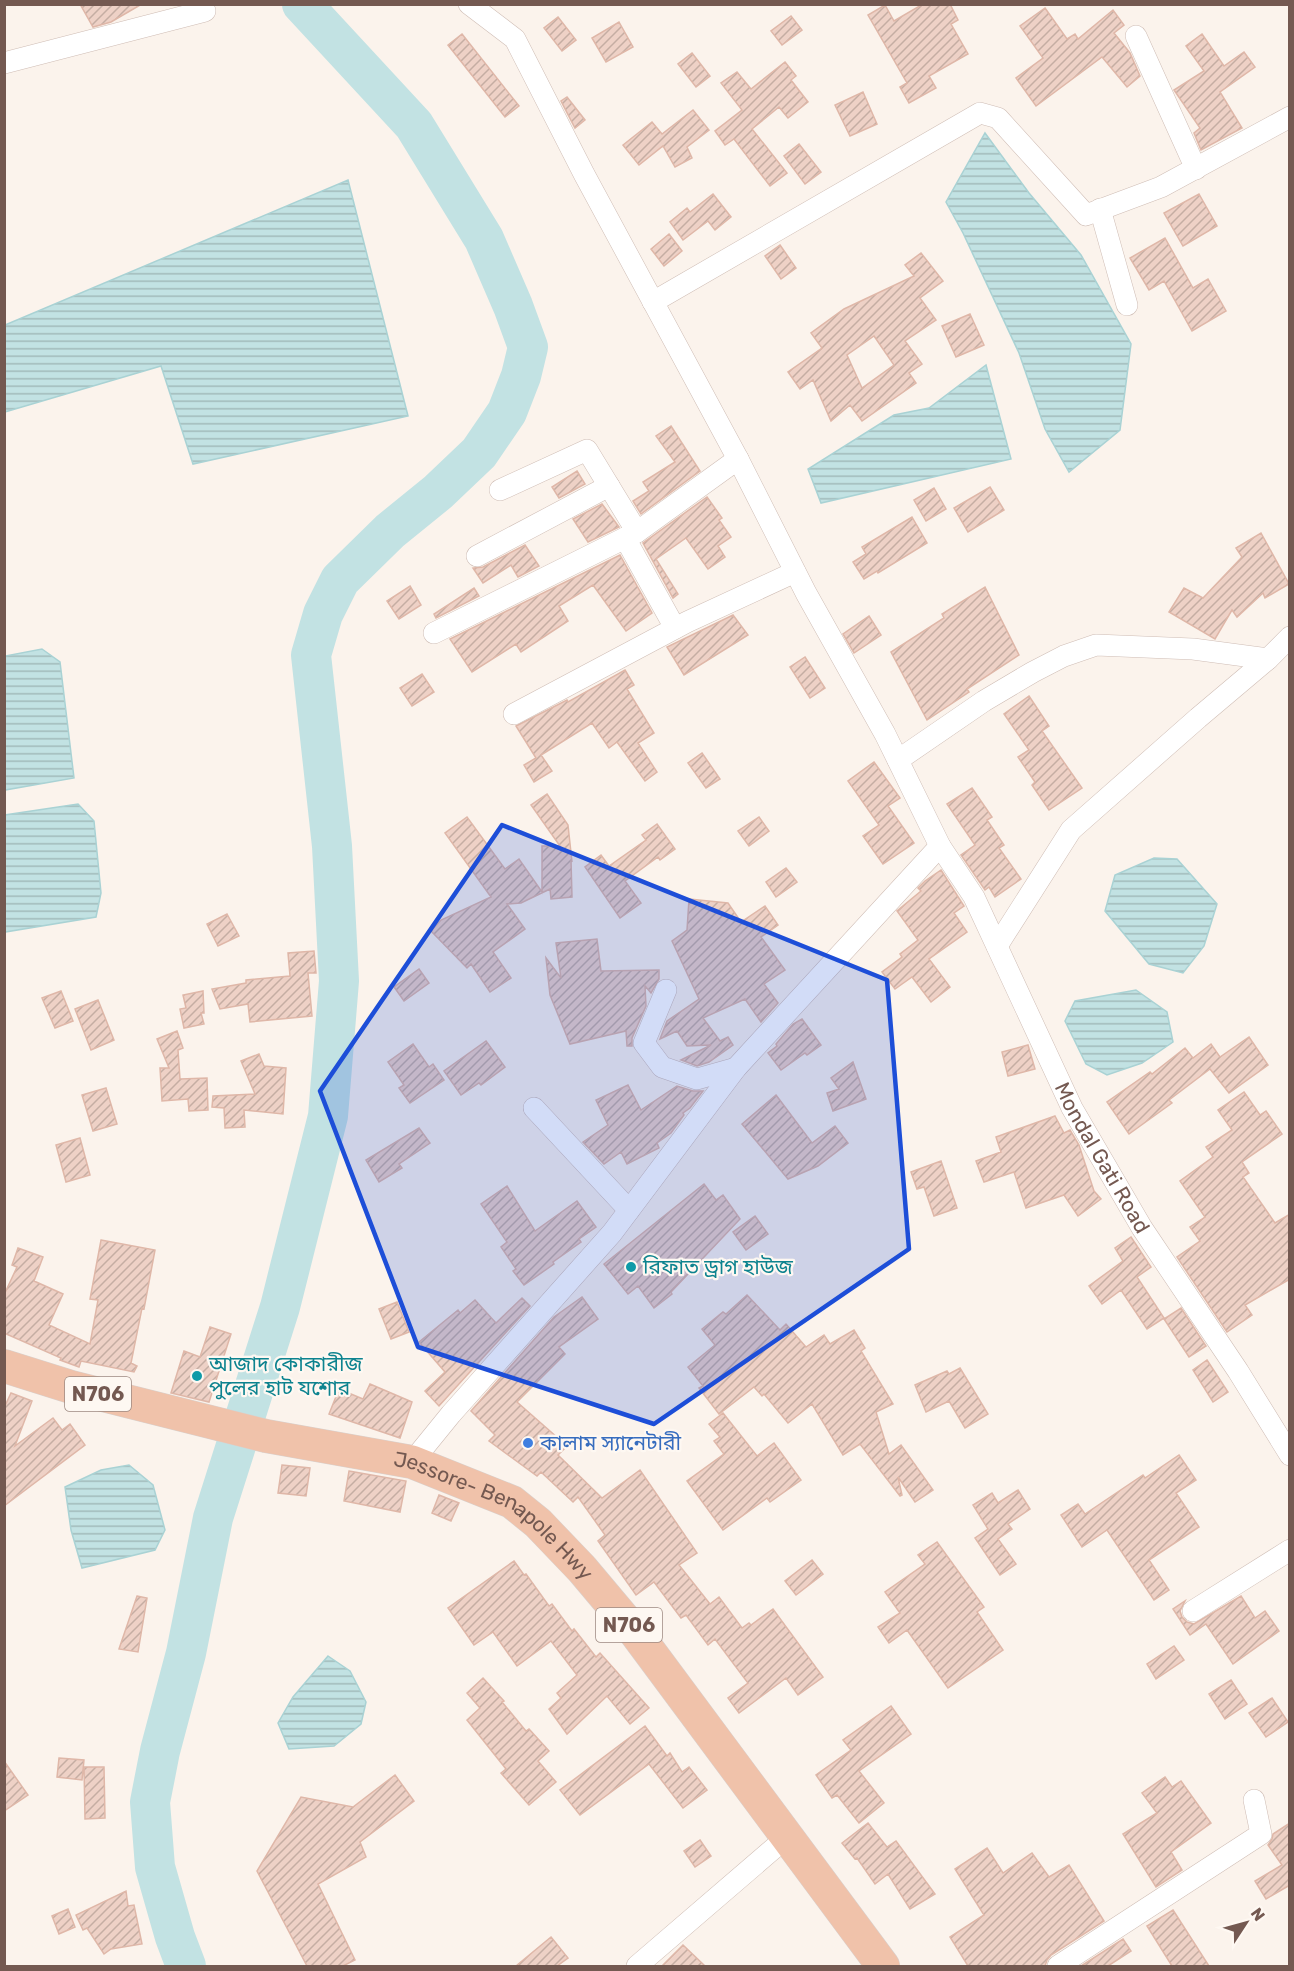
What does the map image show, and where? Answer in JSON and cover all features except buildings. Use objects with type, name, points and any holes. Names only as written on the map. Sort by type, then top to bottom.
[{"type":"highway","name":"Jessore- Benapole Hwy","points":[[4,1366],[71,1387],[266,1436],[412,1462],[512,1502],[538,1523],[582,1569],[635,1632],[883,1966]]},
{"type":"street","points":[[4,63],[205,11],[201,4]]},
{"type":"street","name":"Mondal Gati Road","points":[[469,4],[515,39],[584,174],[738,459],[795,572],[898,760],[940,846],[974,897],[1072,1107],[1142,1228],[1238,1371],[1290,1455]]},
{"type":"street","points":[[1136,36],[1196,169]]},
{"type":"street","points":[[653,302],[980,113],[998,118],[1086,215],[1161,187],[1290,117]]},
{"type":"street","points":[[1100,209],[1127,305]]},
{"type":"street","points":[[500,490],[586,450],[609,486],[675,628]]},
{"type":"street","points":[[434,633],[631,535],[738,459]]},
{"type":"street","points":[[477,556],[609,486]]},
{"type":"street","points":[[514,714],[675,628],[795,572]]},
{"type":"street","points":[[997,946],[1071,831],[1198,717],[1268,659],[1290,637]]},
{"type":"street","points":[[898,760],[984,701],[1033,672],[1064,656],[1096,645],[1193,649],[1268,659]]},
{"type":"street","points":[[412,1462],[451,1414],[612,1233],[736,1068],[940,846]]},
{"type":"street","points":[[666,990],[644,1043],[662,1067],[697,1079],[736,1068]]},
{"type":"street","points":[[534,1108],[629,1210]]},
{"type":"street","points":[[1193,1611],[1290,1550]]},
{"type":"street","points":[[1058,1966],[1260,1834],[1254,1800]]},
{"type":"street","points":[[637,1966],[787,1837]]},
{"type":"highlighted area","points":[[502,825],[887,980],[909,1249],[654,1424],[418,1347],[320,1091]]},
{"type":"water","points":[[985,133],[1029,193],[1081,255],[1131,344],[1120,430],[1069,472],[1045,429],[1019,353],[963,233],[946,202]]},
{"type":"water","points":[[348,180],[408,416],[193,464],[161,366],[5,412],[5,325]]},
{"type":"water","points":[[986,365],[1011,459],[821,503],[808,469],[894,415],[929,408]]},
{"type":"water","points":[[42,649],[60,662],[74,778],[5,790],[5,656]]},
{"type":"water","points":[[78,804],[94,821],[101,893],[96,917],[5,932],[5,815]]},
{"type":"water","points":[[1154,858],[1177,859],[1217,904],[1204,946],[1183,973],[1149,964],[1105,911],[1115,875]]},
{"type":"water","points":[[1136,990],[1167,1012],[1173,1042],[1142,1063],[1107,1075],[1086,1064],[1065,1021],[1075,1001]]},
{"type":"water","points":[[129,1465],[153,1485],[165,1530],[155,1550],[82,1568],[71,1530],[65,1487],[101,1470]]},
{"type":"water","points":[[328,1656],[350,1671],[366,1702],[361,1724],[334,1746],[289,1749],[278,1723],[293,1697]]},
{"type":"waterway","points":[[186,1966],[175,1937],[155,1867],[150,1802],[160,1751],[186,1653],[213,1518],[280,1307],[328,1116],[339,981],[332,846],[311,655],[323,614],[340,580],[390,531],[438,492],[479,453],[507,412],[521,376],[528,347],[484,239],[414,125],[302,4]]},
{"type":"place","name":"রিফাত ড্রাগ হাউজ","points":[[631,1267]]},
{"type":"place","name":"আজাদ কোকারীজ পুলের হাট যশোর","points":[[197,1376]]},
{"type":"place","name":"কালাম স্যানেটারী","points":[[528,1443]]}]
